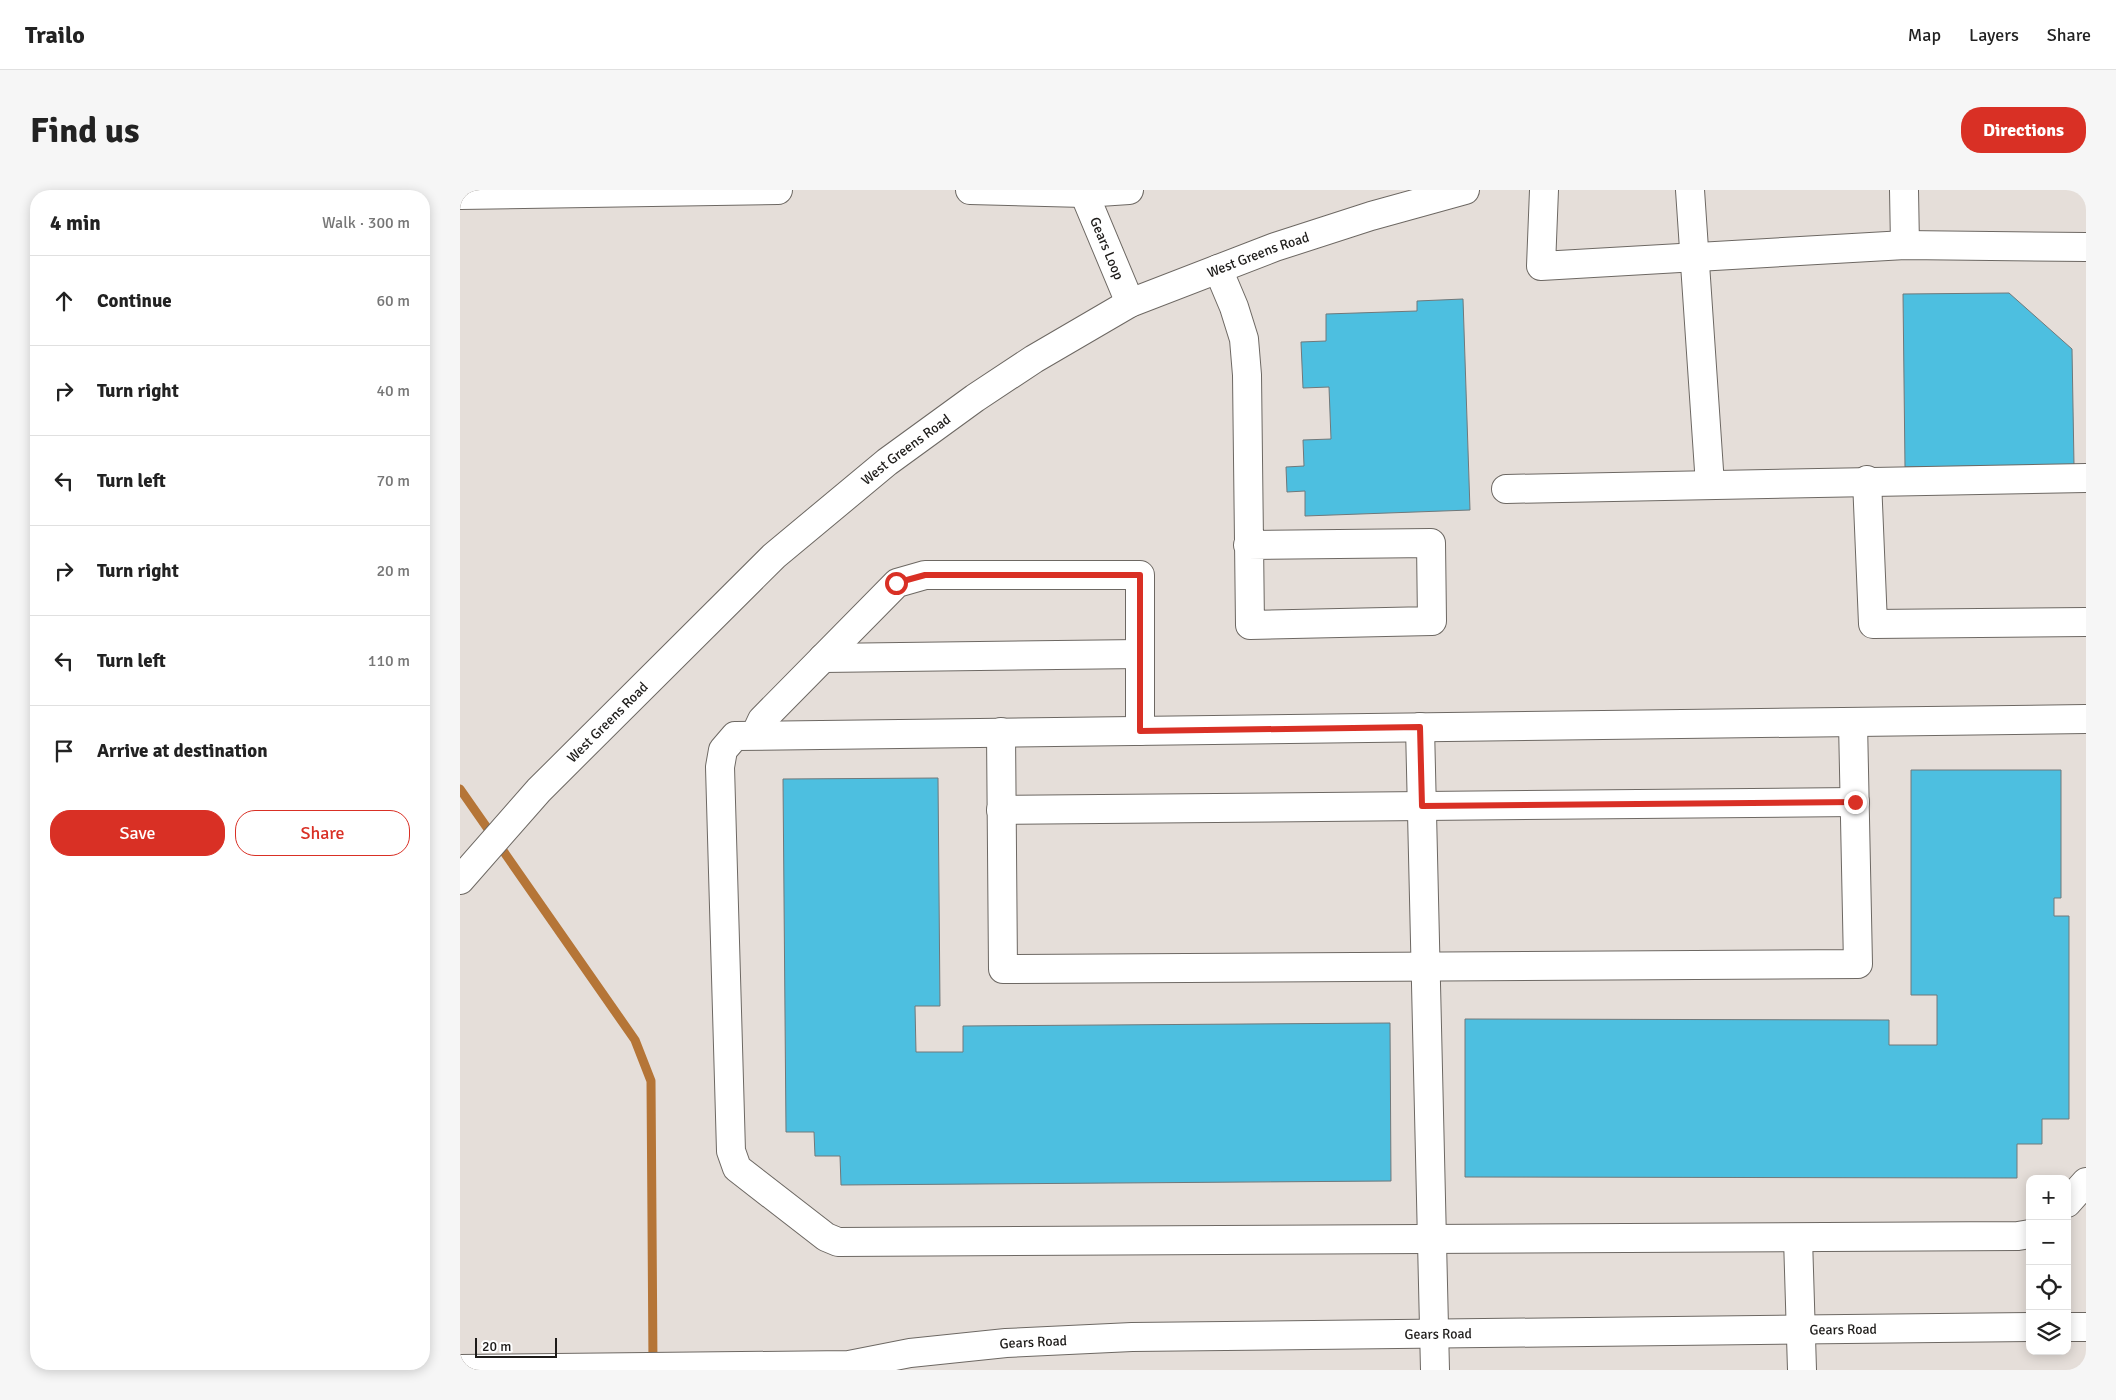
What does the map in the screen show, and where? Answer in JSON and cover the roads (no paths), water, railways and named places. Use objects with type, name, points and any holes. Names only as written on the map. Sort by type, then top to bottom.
[{"type":"street","points":[[460,195],[778,190]]},
{"type":"street","points":[[970,190],[1084,193],[1128,190]]},
{"type":"street","name":"West Greens Road","points":[[462,877],[539,790],[774,556],[887,462],[975,398],[1034,359],[1130,303],[1274,247],[1362,219],[1465,190]]},
{"type":"street","points":[[1544,190],[1541,266],[1906,245],[2086,247]]},
{"type":"street","points":[[1690,190],[1693,257],[1710,485]]},
{"type":"street","points":[[1904,190],[1906,245]]},
{"type":"street","name":"Gears Loop","points":[[1084,193],[1130,303]]},
{"type":"street","points":[[1218,269],[1234,307],[1244,340],[1247,375],[1248,545],[1250,625],[1432,621],[1431,543],[1248,545]]},
{"type":"street","points":[[1506,489],[1867,480],[2086,478]]},
{"type":"street","points":[[1867,480],[1873,624],[2086,622]]},
{"type":"street","points":[[755,735],[762,720],[896,583],[925,575],[1140,575],[1140,731]]},
{"type":"street","points":[[823,658],[1140,654]]},
{"type":"street","points":[[2026,1235],[1798,1238],[838,1242],[826,1237],[737,1168],[731,1151],[720,767],[723,750],[736,736],[755,735],[2086,719]]},
{"type":"street","points":[[1001,732],[1003,969],[1858,964],[1853,722]]},
{"type":"street","points":[[1420,727],[1434,1370]]},
{"type":"street","points":[[1001,810],[1855,802]]},
{"type":"street","points":[[2071,1199],[2086,1182]]},
{"type":"street","points":[[1798,1238],[1799,1330],[1802,1370]]},
{"type":"street","name":"Gears Road","points":[[460,1369],[694,1366],[859,1368],[910,1353],[1006,1343],[1132,1337],[2026,1327]]},
{"type":"street","points":[[2071,1327],[2086,1327]]},
{"type":"waterway","points":[[460,789],[635,1040],[651,1081],[653,1365]]}]
